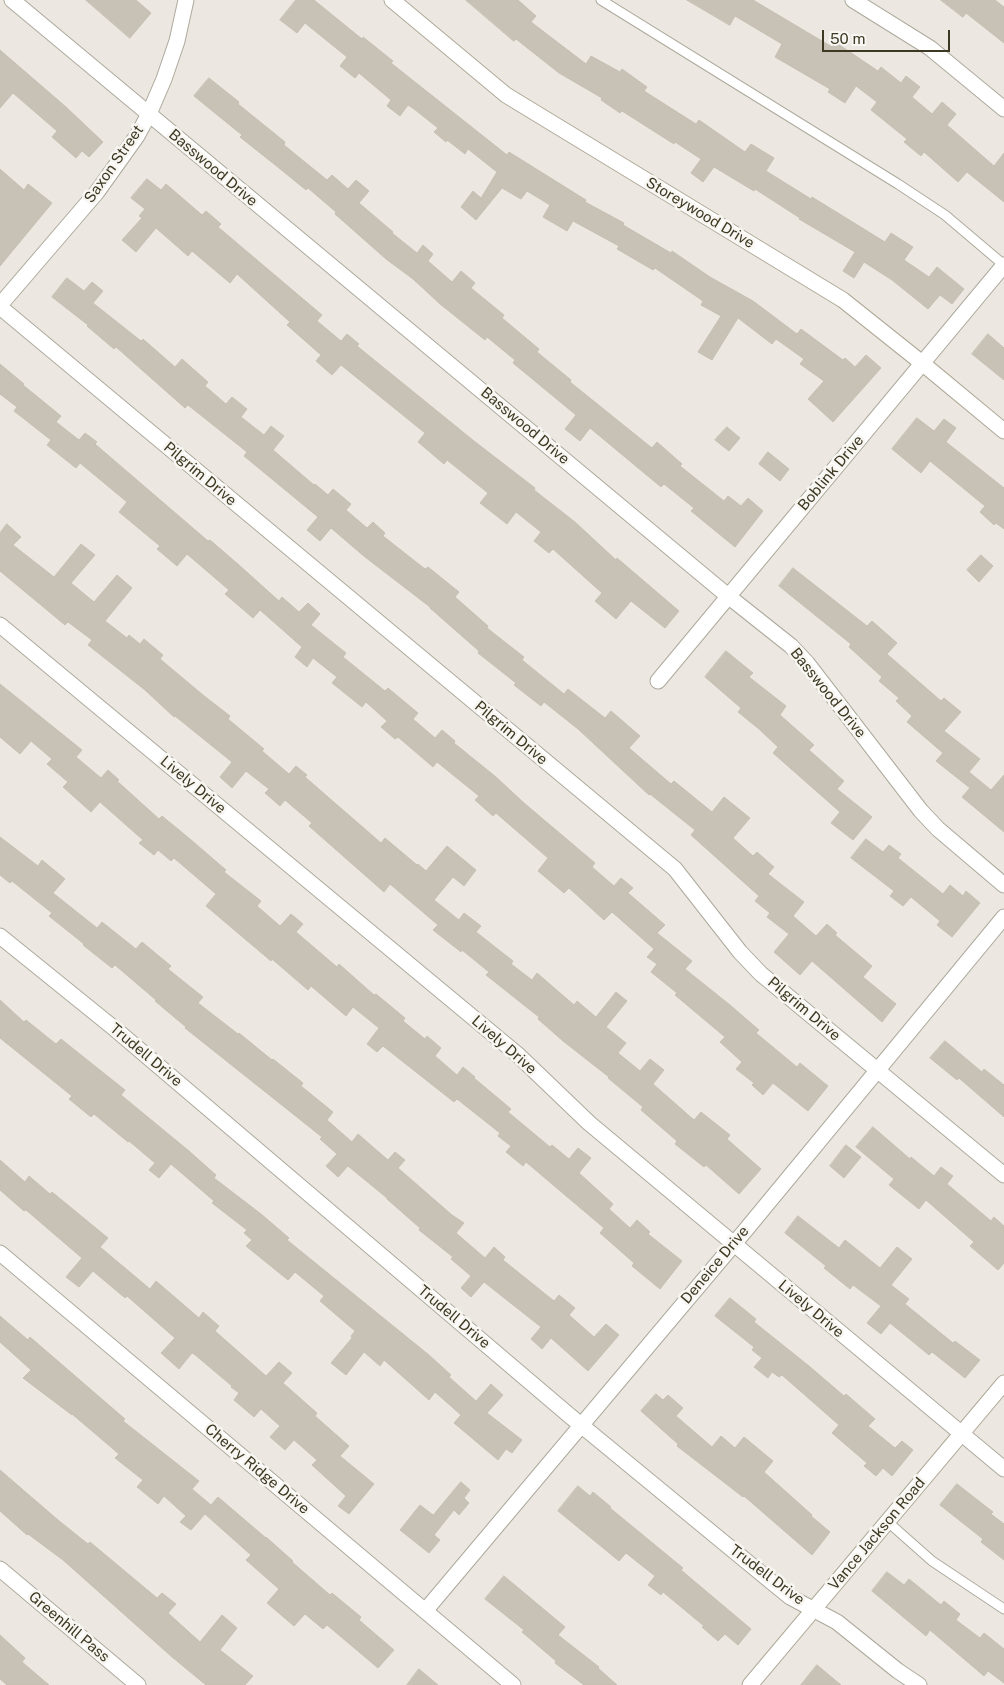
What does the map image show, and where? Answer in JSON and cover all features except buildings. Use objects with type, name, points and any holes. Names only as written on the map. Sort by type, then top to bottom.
[{"type":"street","name":"Basswood Drive","points":[[12,0],[728,596],[791,646],[807,663],[921,812],[1004,886]]},
{"type":"street","name":"Saxon Street","points":[[0,306],[97,192],[118,164],[149,114],[177,41],[186,0]]},
{"type":"street","name":"Storeywood Drive","points":[[392,0],[506,95],[830,292],[922,363],[1004,431]]},
{"type":"street","points":[[853,0],[930,48],[1004,109]]},
{"type":"street","name":"Boblink Drive","points":[[658,681],[1004,265]]},
{"type":"street","name":"Pilgrim Drive","points":[[0,306],[675,869],[749,963],[1004,1175]]},
{"type":"street","name":"Lively Drive","points":[[0,624],[516,1054],[589,1123],[1004,1469]]},
{"type":"street","name":"Deneice Drive","points":[[425,1611],[1004,917]]},
{"type":"street","name":"Trudell Drive","points":[[0,936],[122,1035],[582,1425],[790,1597],[837,1622],[898,1671],[919,1685]]},
{"type":"street","name":"Cherry Ridge Drive","points":[[0,1253],[514,1685]]},
{"type":"street","name":"Vance Jackson Road","points":[[750,1685],[1004,1384]]},
{"type":"street","name":"Greenhill Pass","points":[[0,1569],[138,1685]]},
{"type":"lane","points":[[601,0],[898,184],[945,215],[1004,265]]},
{"type":"lane","points":[[888,1522],[932,1561],[1004,1609]]}]
